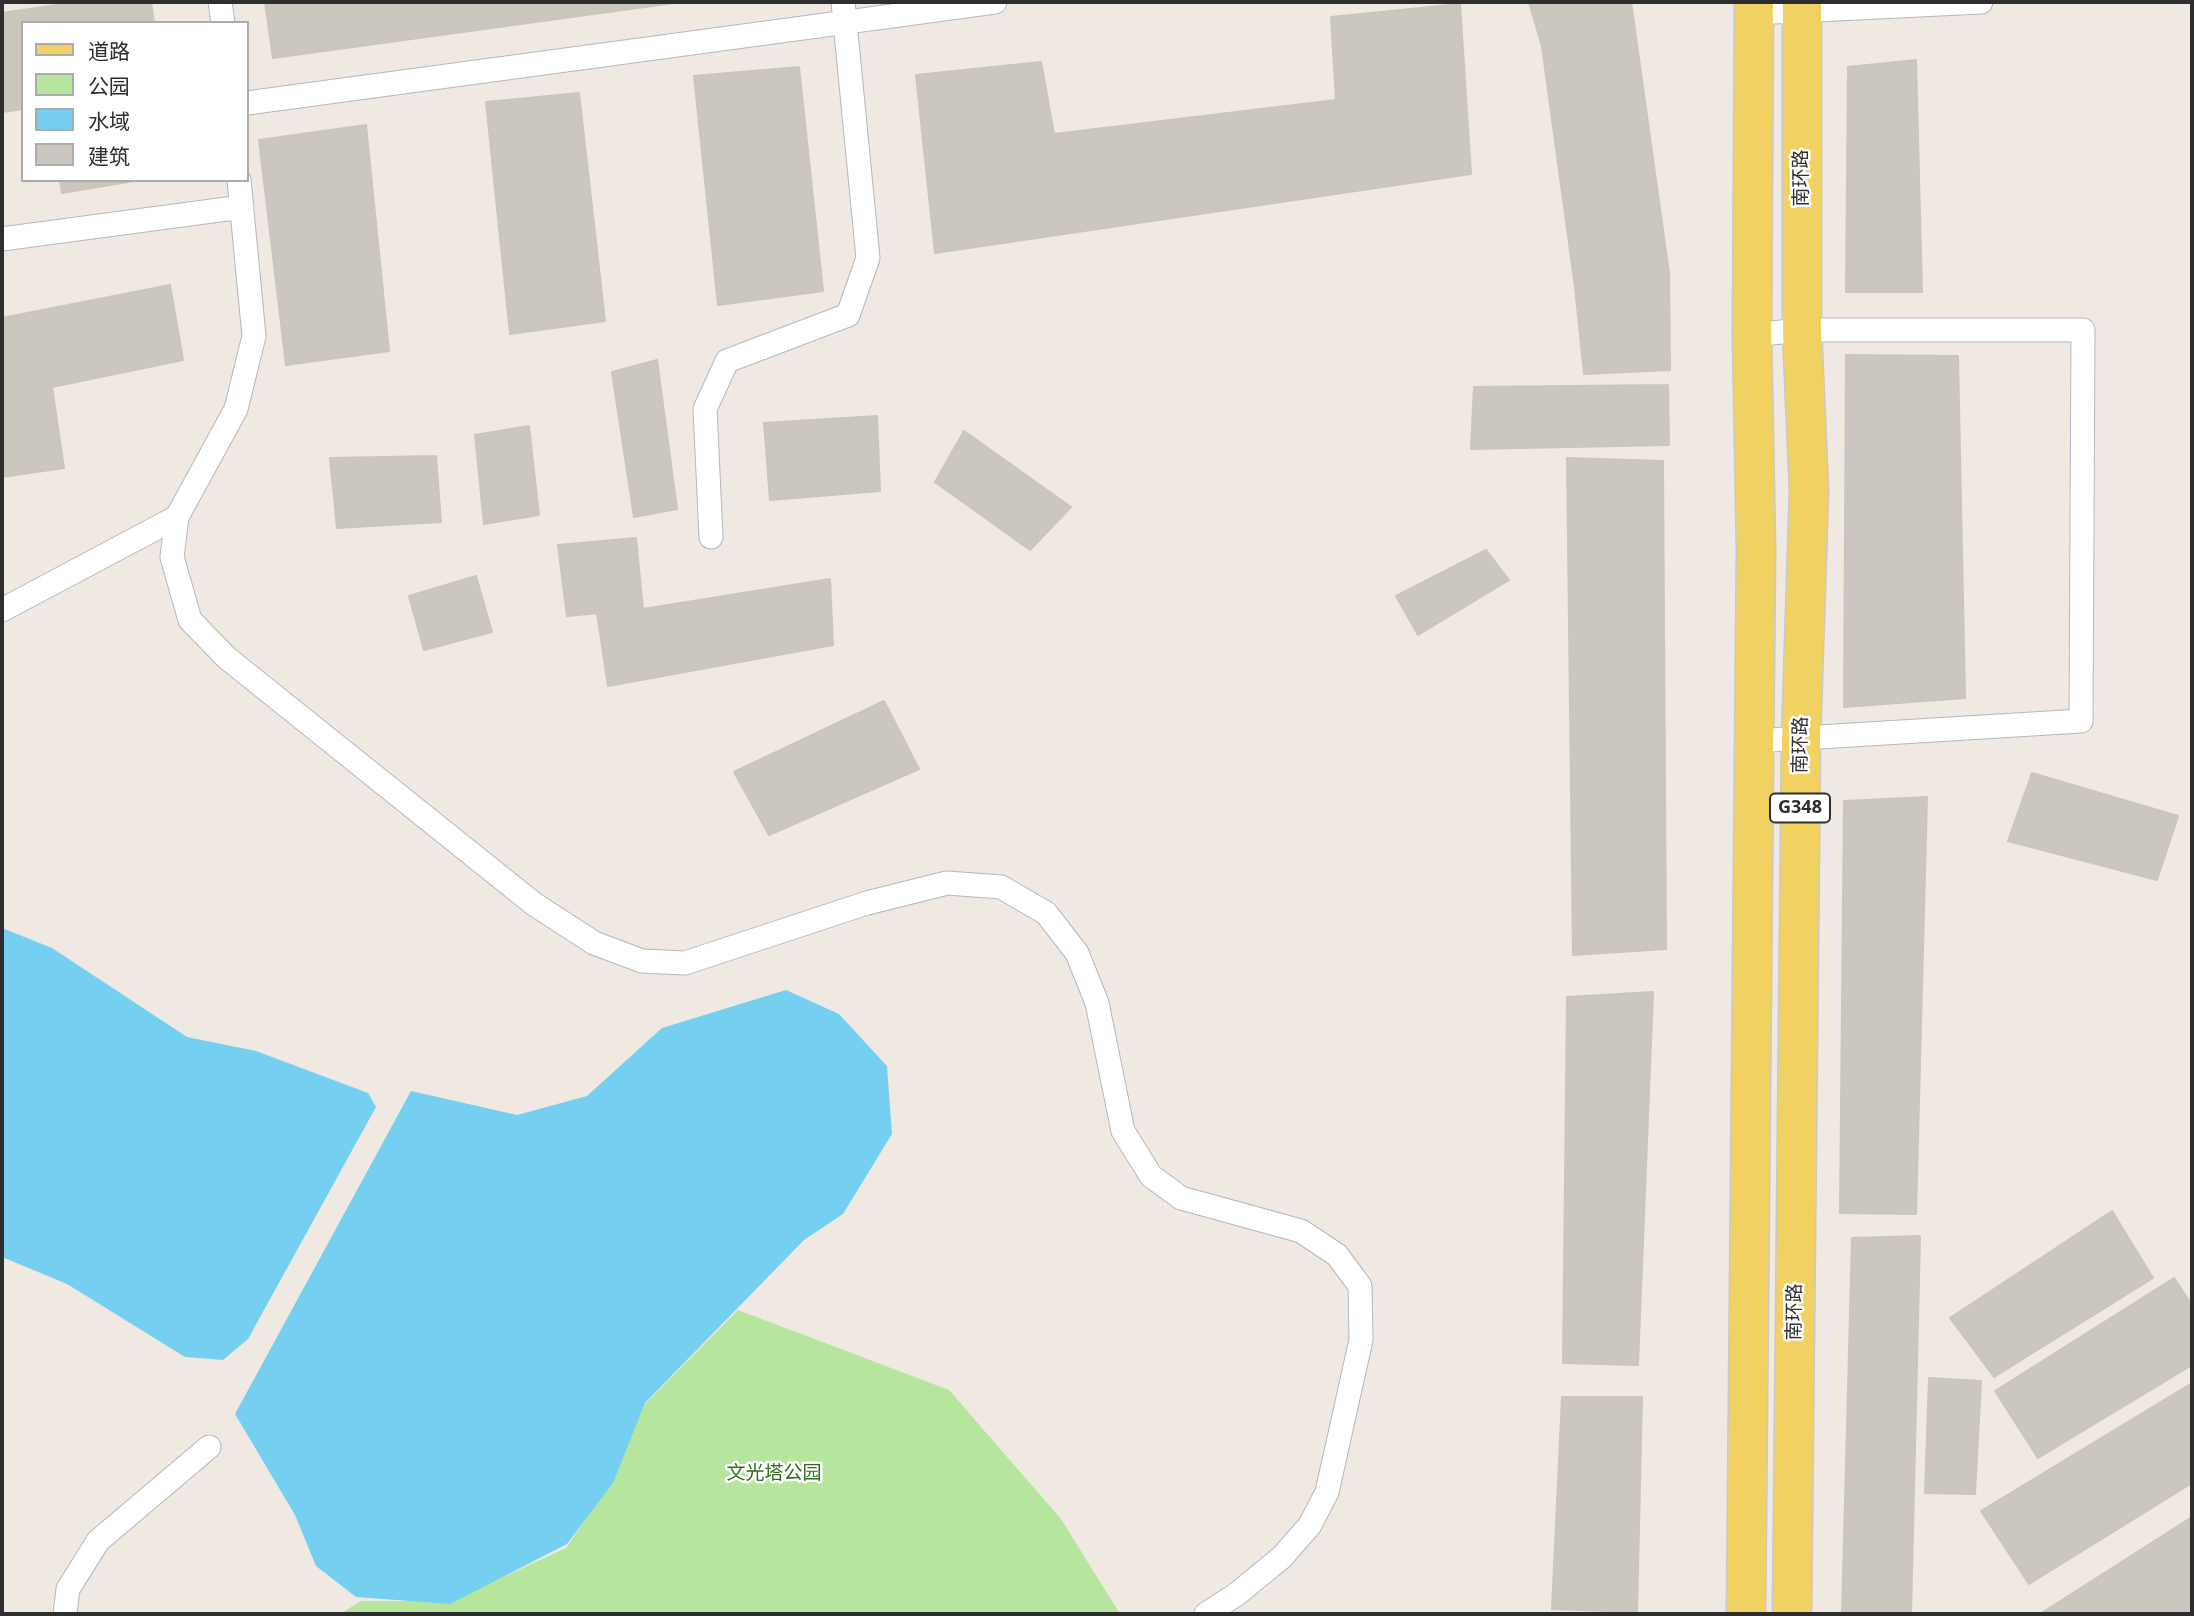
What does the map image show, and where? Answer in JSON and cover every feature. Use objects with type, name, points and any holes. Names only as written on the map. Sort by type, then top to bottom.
[{"type":"main road","name":"南环路","points":[[1792,1614],[1801,740],[1809,491],[1802,330],[1802,6]]},
{"type":"main road","name":"G348","points":[[1746,1614],[1756,549],[1752,335],[1754,7]]},
{"type":"lane","points":[[220,2],[223,21]]},
{"type":"lane","points":[[248,103],[844,11],[995,2]]},
{"type":"lane","points":[[1754,7],[1981,2]]},
{"type":"lane","points":[[711,537],[705,409],[727,361],[848,315],[868,258],[844,11]]},
{"type":"lane","points":[[239,182],[254,336],[236,409],[177,517],[172,557],[190,620],[227,658],[523,895],[594,943],[642,961],[685,963],[867,903],[947,883],[1002,887],[1046,913],[1077,953],[1097,1003],[1123,1131],[1151,1176],[1181,1198],[1301,1231],[1337,1255],[1360,1286],[1361,1340],[1327,1492],[1310,1525],[1282,1557],[1237,1594],[1206,1614]]},
{"type":"lane","points":[[2,239],[242,206]]},
{"type":"lane","points":[[1752,335],[1802,330],[2083,330],[2081,721],[1754,741]]},
{"type":"lane","points":[[2,610],[177,517]]},
{"type":"lane","points":[[65,1614],[68,1589],[98,1541],[209,1447]]},
{"type":"green space","name":"文光塔公园","points":[[738,1310],[949,1390],[1061,1519],[1120,1614],[340,1614],[361,1601],[451,1601],[566,1548],[611,1482],[644,1405]]},
{"type":"water","points":[[2,928],[52,948],[187,1037],[256,1051],[368,1093],[376,1107],[248,1339],[223,1360],[185,1357],[67,1284],[2,1257]]},
{"type":"water","points":[[786,990],[839,1014],[887,1066],[892,1134],[843,1214],[804,1240],[645,1403],[613,1483],[567,1544],[450,1604],[356,1597],[316,1566],[295,1515],[235,1414],[411,1091],[517,1115],[587,1096],[662,1028]]},
{"type":"building","points":[[77,2],[151,2],[154,21],[21,21],[21,109],[2,112],[2,13]]},
{"type":"building","points":[[265,2],[681,2],[273,58]]},
{"type":"building","points":[[1529,2],[1631,2],[1669,273],[1575,287],[1542,46]]},
{"type":"building","points":[[1460,4],[1471,174],[935,253],[916,75],[1041,62],[1054,134],[1336,100],[1331,17]]},
{"type":"building","points":[[1916,60],[1922,292],[1846,292],[1848,67]]},
{"type":"building","points":[[799,67],[823,291],[718,305],[694,76]]},
{"type":"building","points":[[579,93],[605,321],[510,334],[486,102]]},
{"type":"building","points":[[366,125],[389,351],[286,365],[259,140]]},
{"type":"building","points":[[60,182],[128,182],[62,193]]},
{"type":"building","points":[[1669,273],[1670,370],[1584,374],[1575,287]]},
{"type":"building","points":[[170,285],[183,360],[52,387],[64,468],[2,477],[2,318]]},
{"type":"building","points":[[1846,355],[1958,356],[1965,698],[1844,707]]},
{"type":"building","points":[[657,360],[677,509],[634,517],[612,372]]},
{"type":"building","points":[[1668,385],[1669,445],[1471,449],[1474,387]]},
{"type":"building","points":[[877,416],[880,491],[770,500],[764,423]]},
{"type":"building","points":[[529,426],[539,515],[484,524],[475,435]]},
{"type":"building","points":[[964,431],[1071,507],[1030,550],[935,482]]},
{"type":"building","points":[[436,456],[441,522],[337,528],[330,458]]},
{"type":"building","points":[[1567,458],[1663,461],[1666,949],[1573,955]]},
{"type":"building","points":[[636,538],[643,609],[567,616],[558,545]]},
{"type":"building","points":[[1486,550],[1509,580],[1418,635],[1396,596]]},
{"type":"building","points":[[476,576],[492,632],[424,650],[409,596]]},
{"type":"building","points":[[830,579],[833,645],[608,686],[597,613],[643,609]]},
{"type":"building","points":[[884,701],[919,769],[769,835],[734,772]]},
{"type":"building","points":[[2032,773],[2178,816],[2157,880],[2008,841]]},
{"type":"building","points":[[1927,797],[1916,1214],[1840,1213],[1844,801]]},
{"type":"building","points":[[1653,992],[1638,1365],[1563,1363],[1567,997]]},
{"type":"building","points":[[2112,1211],[2153,1278],[1994,1377],[1950,1318]]},
{"type":"building","points":[[1920,1236],[1911,1614],[1842,1614],[1852,1238]]},
{"type":"building","points":[[2174,1278],[2192,1305],[2192,1365],[2038,1458],[1995,1391]]},
{"type":"building","points":[[1929,1378],[1981,1381],[1975,1494],[1925,1493]]},
{"type":"building","points":[[2192,1383],[2192,1483],[2029,1584],[1981,1511]]},
{"type":"building","points":[[1562,1397],[1642,1397],[1637,1612],[1552,1609]]},
{"type":"building","points":[[2192,1517],[2192,1614],[2040,1614]]}]
